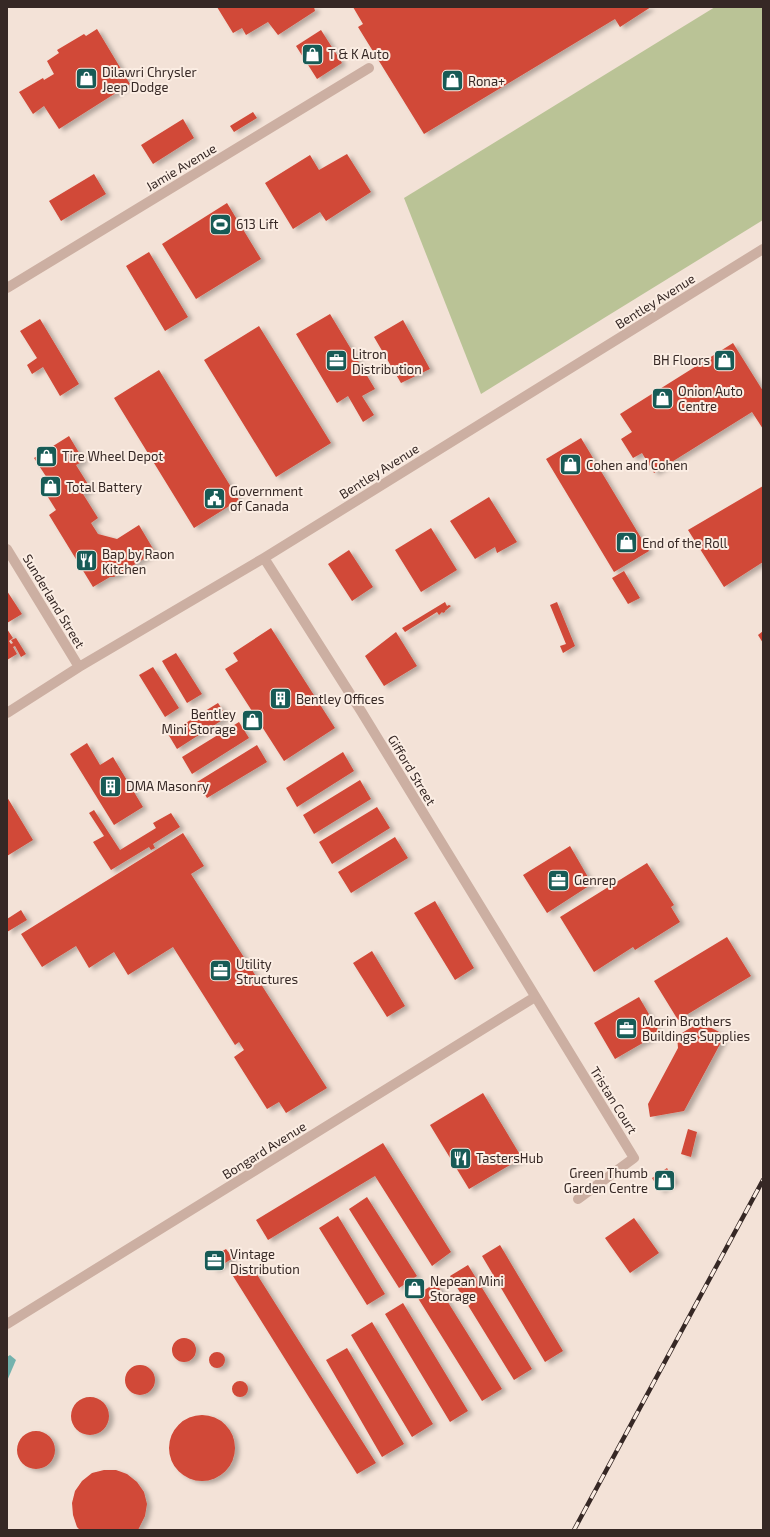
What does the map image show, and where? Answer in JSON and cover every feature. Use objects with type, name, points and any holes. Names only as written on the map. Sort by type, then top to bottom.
[{"type":"street","name":"Jamie Avenue","points":[[7,288],[369,68]]},
{"type":"street","name":"Bentley Avenue","points":[[7,713],[79,667],[264,558],[763,249]]},
{"type":"street","name":"Sunderland Street","points":[[7,549],[79,667]]},
{"type":"street","name":"Gifford Street","points":[[264,558],[361,711],[535,997]]},
{"type":"street","name":"Tristan Court","points":[[535,997],[634,1158],[578,1199]]},
{"type":"street","name":"Bongard Avenue","points":[[7,1324],[535,997]]},
{"type":"green space","points":[[715,7],[763,7],[763,220],[481,394],[404,198]]},
{"type":"water","points":[[10,1355],[16,1360],[7,1381],[7,1357]]},
{"type":"building","points":[[217,7],[314,7],[315,11],[278,35],[268,22],[246,35],[242,28],[233,33]]},
{"type":"building","name":"Rona+","points":[[353,7],[651,7],[620,27],[615,19],[424,134],[358,27],[363,24]]},
{"type":"building","name":"Dilawri Chrysler Jeep Dodge","points":[[97,29],[130,84],[59,129],[44,106],[33,114],[19,92],[43,78],[44,80],[54,74],[47,61],[59,53],[57,50],[84,34],[86,36]]},
{"type":"building","points":[[321,30],[342,63],[317,79],[296,46]]},
{"type":"building","points":[[253,112],[257,118],[234,132],[230,126]]},
{"type":"building","points":[[183,119],[194,138],[153,164],[141,145]]},
{"type":"building","points":[[347,154],[371,192],[326,221],[320,212],[293,229],[265,183],[310,155],[319,170]]},
{"type":"building","points":[[94,174],[106,194],[61,221],[49,201]]},
{"type":"building","points":[[227,203],[261,259],[196,299],[162,244]]},
{"type":"building","points":[[149,252],[188,317],[165,331],[126,266]]},
{"type":"building","name":"Litron Distribution","points":[[330,314],[375,389],[362,396],[374,415],[363,422],[348,396],[337,403],[296,334]]},
{"type":"building","points":[[40,319],[79,384],[60,396],[43,367],[32,374],[27,365],[37,358],[20,331]]},
{"type":"building","points":[[403,320],[430,369],[401,383],[374,337]]},
{"type":"building","points":[[259,326],[331,443],[276,477],[204,360]]},
{"type":"building","points":[[733,343],[763,391],[763,429],[752,412],[654,473],[642,453],[633,458],[621,439],[632,432],[620,414]]},
{"type":"building","points":[[159,370],[239,500],[194,528],[114,398]]},
{"type":"building","points":[[69,436],[84,461],[76,465],[91,489],[83,494],[98,518],[91,523],[98,534],[117,539],[139,525],[155,552],[114,577],[110,577],[93,587],[49,515],[56,510],[41,486],[49,481],[34,458]]},
{"type":"building","points":[[581,438],[649,551],[614,572],[546,459]]},
{"type":"building","points":[[763,486],[763,562],[724,587],[688,530]]},
{"type":"building","points":[[489,497],[517,542],[497,553],[495,547],[475,559],[450,521]]},
{"type":"building","points":[[431,528],[457,570],[421,592],[395,550]]},
{"type":"building","points":[[349,550],[373,587],[352,601],[328,564]]},
{"type":"building","points":[[624,571],[640,598],[628,604],[612,578]]},
{"type":"building","points":[[7,591],[22,614],[7,623]]},
{"type":"building","points":[[445,602],[447,606],[451,606],[445,612],[442,612],[439,615],[437,612],[405,632],[402,628]]},
{"type":"building","points":[[557,602],[575,646],[563,653],[560,646],[566,644],[550,605]]},
{"type":"building","name":"Bentley Offices","points":[[271,628],[335,728],[284,761],[225,669],[238,661],[233,653]]},
{"type":"building","points":[[7,629],[13,638],[9,641],[11,644],[13,643],[11,640],[16,638],[26,654],[21,657],[15,646],[13,647],[17,654],[7,660]]},
{"type":"building","points":[[763,631],[763,643],[758,635]]},
{"type":"building","points":[[396,632],[417,666],[384,686],[365,656]]},
{"type":"building","points":[[176,653],[202,694],[187,703],[162,661]]},
{"type":"building","points":[[153,667],[179,708],[165,717],[139,675]]},
{"type":"building","points":[[218,703],[227,717],[177,749],[168,734]]},
{"type":"building","points":[[239,722],[249,738],[192,774],[182,757]]},
{"type":"building","name":"DMA Masonry","points":[[87,743],[100,765],[113,757],[143,807],[114,825],[70,754]]},
{"type":"building","points":[[257,745],[267,762],[207,798],[197,782]]},
{"type":"building","points":[[343,752],[354,771],[297,807],[286,788]]},
{"type":"building","points":[[360,780],[371,799],[314,834],[303,815]]},
{"type":"building","points":[[7,797],[33,840],[7,856]]},
{"type":"building","points":[[377,807],[390,828],[332,864],[319,842]]},
{"type":"building","points":[[94,810],[120,850],[156,828],[153,823],[171,813],[180,827],[153,844],[155,848],[151,850],[149,847],[111,870],[93,842],[104,836],[89,813]]},
{"type":"building","name":"Utility Structures","points":[[183,833],[204,866],[191,874],[327,1088],[286,1113],[279,1102],[267,1109],[234,1057],[244,1050],[239,1042],[235,1045],[173,947],[128,975],[114,952],[89,968],[76,946],[42,967],[21,934]]},
{"type":"building","points":[[395,837],[408,858],[351,893],[338,872]]},
{"type":"building","name":"Genrep","points":[[570,846],[592,884],[547,913],[523,875]]},
{"type":"building","points":[[647,863],[674,905],[671,907],[680,922],[635,950],[633,947],[594,972],[560,917]]},
{"type":"building","points":[[435,901],[474,968],[455,980],[414,913]]},
{"type":"building","points":[[21,910],[27,920],[7,932],[7,919]]},
{"type":"building","points":[[727,937],[751,976],[678,1020],[654,981]]},
{"type":"building","points":[[372,951],[405,1006],[387,1017],[353,963]]},
{"type":"building","name":"Morin Brothers Buildings Supplies","points":[[639,997],[660,1033],[615,1059],[594,1023]]},
{"type":"building","points":[[700,1022],[725,1035],[684,1111],[650,1117],[648,1104],[678,1048],[677,1036]]},
{"type":"building","points":[[483,1093],[522,1158],[469,1189],[430,1125]]},
{"type":"building","points":[[688,1129],[697,1132],[691,1157],[681,1154]]},
{"type":"building","points":[[383,1143],[451,1252],[432,1266],[375,1176],[268,1240],[256,1220]]},
{"type":"building","name":"Green Thumb Garden Centre","points":[[667,1168],[675,1181],[660,1191],[652,1178]]},
{"type":"building","points":[[367,1197],[417,1276],[399,1288],[349,1209]]},
{"type":"building","points":[[338,1216],[385,1294],[367,1305],[319,1228]]},
{"type":"building","points":[[634,1218],[659,1253],[630,1273],[605,1238]]},
{"type":"building","points":[[500,1245],[563,1351],[545,1362],[482,1256]]},
{"type":"building","points":[[226,1249],[233,1258],[214,1270],[208,1260],[218,1252],[219,1253]]},
{"type":"building","points":[[251,1265],[376,1463],[357,1474],[233,1276]]},
{"type":"building","points":[[468,1265],[532,1369],[514,1380],[450,1276]]},
{"type":"building","points":[[436,1283],[502,1389],[482,1401],[416,1295]]},
{"type":"building","points":[[403,1303],[468,1411],[450,1422],[385,1314]]},
{"type":"building","points":[[372,1322],[433,1424],[412,1437],[351,1335]]},
{"type":"building","points":[[184,1338],[193,1341],[196,1350],[193,1359],[184,1362],[175,1359],[172,1350],[175,1341]]},
{"type":"building","points":[[347,1348],[404,1444],[382,1457],[326,1360]]},
{"type":"building","points":[[217,1352],[224,1357],[225,1360],[220,1367],[217,1368],[210,1363],[209,1360],[214,1353]]},
{"type":"building","points":[[140,1365],[146,1366],[154,1374],[154,1386],[146,1394],[140,1395],[134,1394],[126,1386],[125,1380],[126,1374],[134,1366]]},
{"type":"building","points":[[237,1381],[243,1381],[248,1386],[246,1395],[243,1397],[237,1397],[232,1392],[232,1386]]},
{"type":"building","points":[[86,1397],[94,1397],[101,1400],[106,1405],[109,1416],[106,1427],[101,1432],[94,1435],[86,1435],[79,1432],[74,1427],[71,1420],[71,1412],[74,1405],[79,1400]]},
{"type":"building","points":[[195,1415],[209,1415],[221,1420],[230,1429],[235,1441],[233,1461],[226,1472],[209,1481],[195,1481],[183,1476],[174,1467],[169,1455],[169,1441],[174,1429],[183,1420]]},
{"type":"building","points":[[32,1431],[40,1431],[50,1436],[54,1443],[54,1457],[50,1464],[40,1469],[32,1469],[22,1464],[20,1461],[17,1454],[17,1446],[22,1436],[25,1434]]},
{"type":"building","points":[[104,1470],[116,1470],[127,1474],[137,1482],[144,1492],[147,1504],[145,1516],[138,1530],[80,1530],[77,1527],[73,1515],[72,1503],[75,1491],[82,1481],[92,1473]]},
{"type":"railway","points":[[574,1530],[763,1180]]},
{"type":"place","name":"T & K Auto","points":[[312,54]]},
{"type":"place","name":"Dilawri Chrysler Jeep Dodge","points":[[87,79]]},
{"type":"place","name":"Rona+","points":[[452,81]]},
{"type":"place","name":"613 Lift","points":[[220,224]]},
{"type":"place","name":"BH Floors","points":[[725,360]]},
{"type":"place","name":"Litron Distribution","points":[[336,361]]},
{"type":"place","name":"Onion Auto Centre","points":[[662,398]]},
{"type":"place","name":"Tire Wheel Depot","points":[[47,456]]},
{"type":"place","name":"Cohen and Cohen","points":[[570,465]]},
{"type":"place","name":"Total Battery","points":[[50,487]]},
{"type":"place","name":"Government of Canada","points":[[215,498]]},
{"type":"place","name":"End of the Roll","points":[[626,543]]},
{"type":"place","name":"Bap by Raon Kitchen","points":[[87,561]]},
{"type":"place","name":"Bentley Offices","points":[[280,699]]},
{"type":"place","name":"Bentley Mini Storage","points":[[252,721]]},
{"type":"place","name":"DMA Masonry","points":[[110,786]]},
{"type":"place","name":"Genrep","points":[[558,880]]},
{"type":"place","name":"Utility Structures","points":[[221,971]]},
{"type":"place","name":"Morin Brothers Buildings Supplies","points":[[627,1028]]},
{"type":"place","name":"TastersHub","points":[[460,1158]]},
{"type":"place","name":"Green Thumb Garden Centre","points":[[664,1180]]},
{"type":"place","name":"Vintage Distribution","points":[[214,1261]]},
{"type":"place","name":"Nepean Mini Storage","points":[[414,1288]]}]
